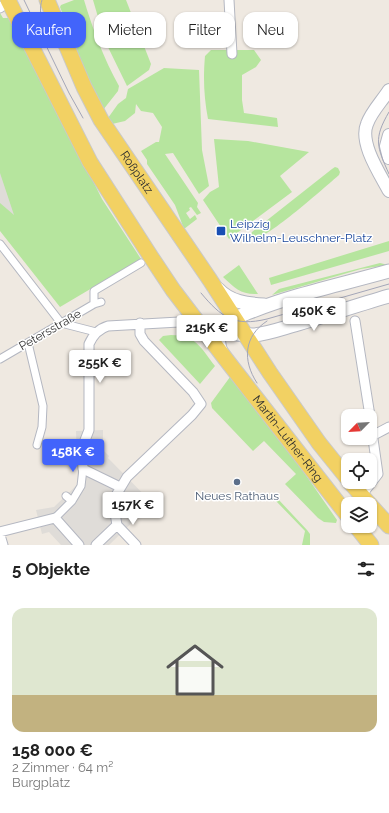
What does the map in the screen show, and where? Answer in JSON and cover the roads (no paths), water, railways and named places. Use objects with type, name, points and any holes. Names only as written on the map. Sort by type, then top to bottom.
[{"type":"main road","name":"Roßplatz","points":[[48,0],[96,111],[245,334]]},
{"type":"main road","points":[[8,2],[90,162],[173,290],[197,321],[208,327],[221,331],[258,334],[276,331],[389,296]]},
{"type":"main road","points":[[221,331],[227,323],[235,318],[268,305],[389,271]]},
{"type":"main road","points":[[210,280],[224,295],[234,300],[268,305]]},
{"type":"main road","name":"Martin-Luther-Ring","points":[[197,321],[341,507]]},
{"type":"main road","name":"Martin-Luther-Ring","points":[[221,331],[219,345],[228,362]]},
{"type":"main road","name":"Martin-Luther-Ring","points":[[245,334],[270,373],[319,443],[341,470]]},
{"type":"main road","points":[[356,489],[363,497]]},
{"type":"main road","points":[[377,513],[389,526]]},
{"type":"main road","points":[[355,533],[358,545]]},
{"type":"main road","points":[[361,533],[370,545]]},
{"type":"street","points":[[229,0],[232,54]]},
{"type":"street","points":[[389,90],[368,122],[365,132],[367,145],[372,160],[389,191]]},
{"type":"street","points":[[367,145],[388,138],[386,150],[389,158]]},
{"type":"street","points":[[0,244],[61,323],[96,332]]},
{"type":"street","name":"Petersstraße","points":[[1,356],[28,343],[98,303],[94,292],[141,263]]},
{"type":"street","points":[[0,532],[55,518],[72,502],[81,486],[83,469],[82,448],[89,430],[89,344],[96,332],[103,327],[108,326],[197,321]]},
{"type":"street","points":[[356,321],[369,409]]},
{"type":"street","points":[[136,545],[117,525],[114,502],[120,487],[126,477],[192,415],[201,404],[193,392],[144,340],[140,334],[140,324]]},
{"type":"street","points":[[28,343],[43,406],[42,427],[37,445]]},
{"type":"street","points":[[377,433],[389,427]]},
{"type":"street","points":[[369,497],[378,474],[373,445]]},
{"type":"street","points":[[83,469],[120,487]]},
{"type":"street","points":[[66,496],[72,502]]},
{"type":"street","points":[[55,518],[79,545]]},
{"type":"street","points":[[96,545],[117,525]]},
{"type":"street","points":[[0,535],[3,545]]},
{"type":"tram line","points":[[24,0],[69,93],[83,118]]},
{"type":"tram line","points":[[40,12],[42,0]]},
{"type":"tram line","points":[[389,112],[381,129],[378,143],[389,174]]},
{"type":"tram line","points":[[201,293],[222,314],[237,321],[246,322],[267,319],[389,284]]},
{"type":"tram line","points":[[257,383],[249,366],[248,349],[254,334],[259,327],[267,321]]},
{"type":"place","name":"Leipzig Wilhelm-Leuschner-Platz","points":[[221,231]]},
{"type":"place","name":"Neues Rathaus","points":[[237,482]]}]
